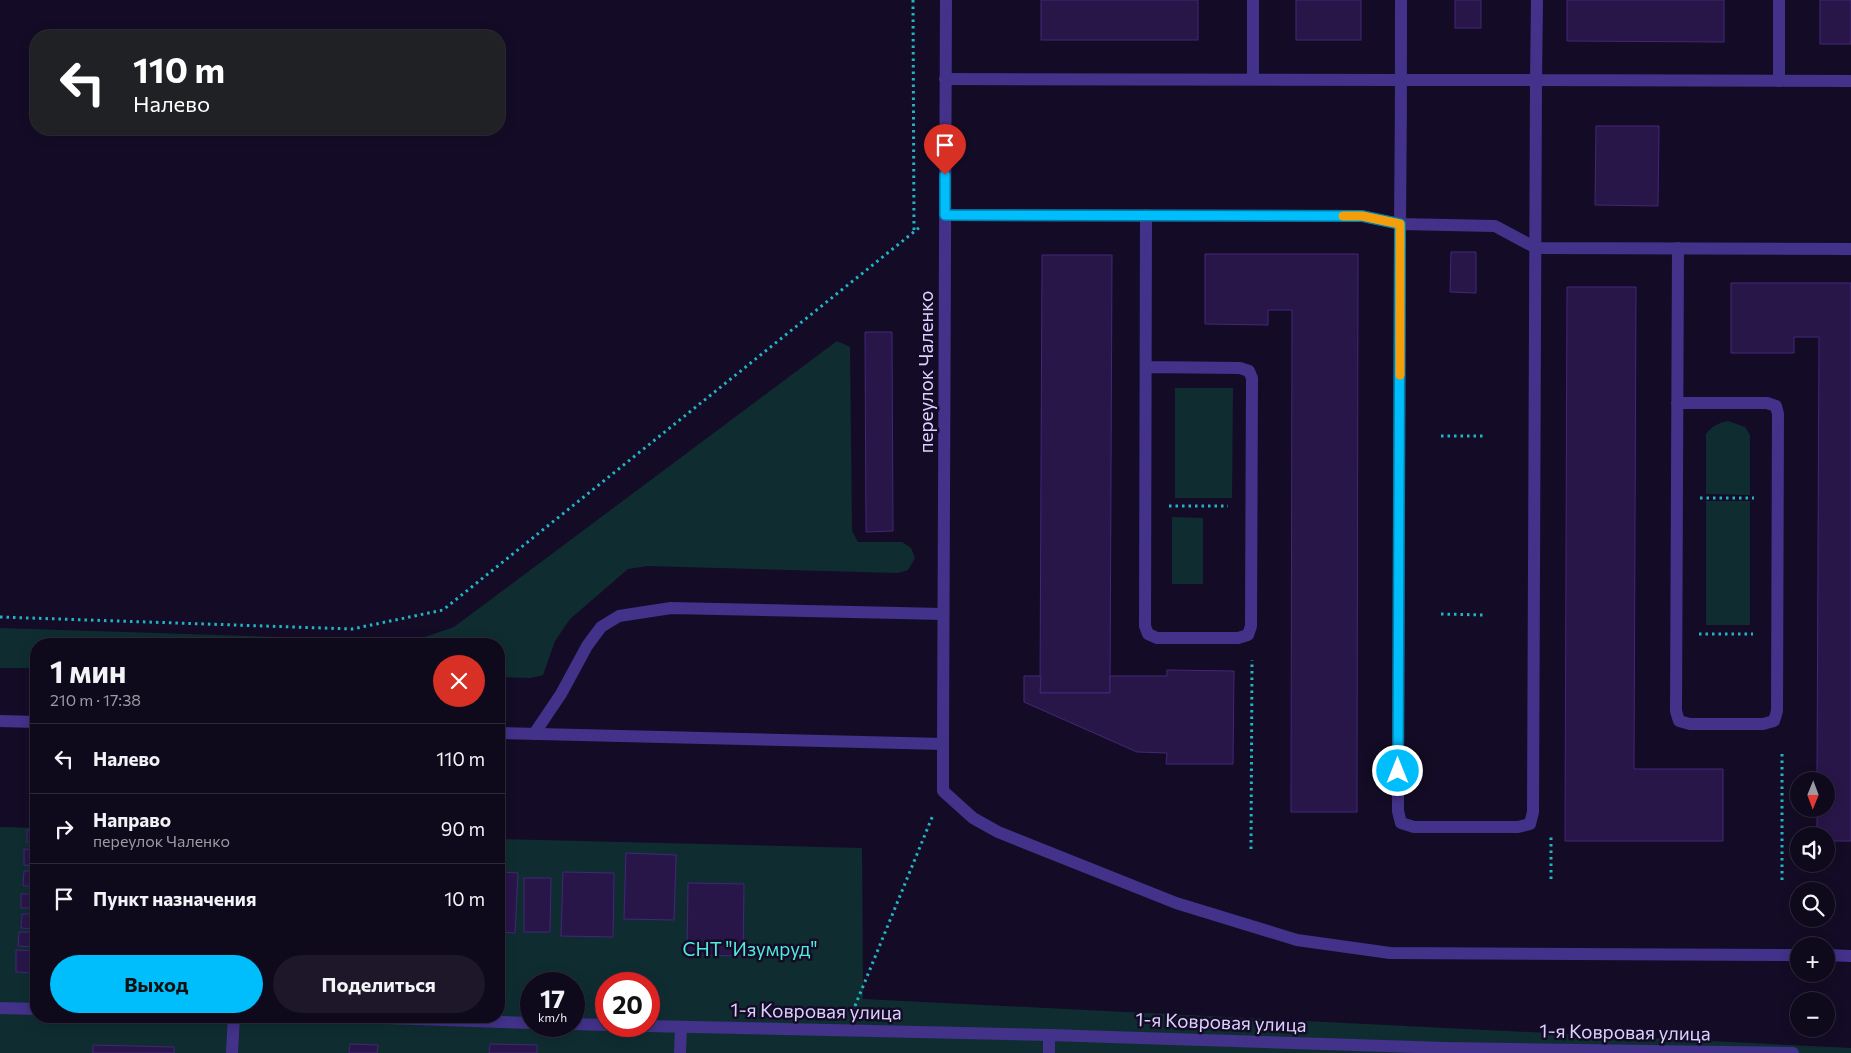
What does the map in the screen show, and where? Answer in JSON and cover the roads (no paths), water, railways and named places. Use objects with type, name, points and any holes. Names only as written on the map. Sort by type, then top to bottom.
[{"type":"street","name":"переулок Чаленко","points":[[946,0],[943,791],[973,818],[998,832],[1176,903],[1297,940],[1390,953],[1790,955]]},
{"type":"street","points":[[1253,0],[1253,79]]},
{"type":"street","points":[[1401,0],[1398,811],[1401,823],[1414,827],[1518,827],[1530,824],[1533,812],[1537,0]]},
{"type":"street","points":[[1779,0],[1779,81]]},
{"type":"street","points":[[946,79],[1851,81]]},
{"type":"street","points":[[945,215],[1362,216],[1400,224],[1495,226],[1536,248],[1851,249]]},
{"type":"street","points":[[1146,215],[1145,626],[1148,634],[1157,638],[1238,638],[1248,635],[1251,626],[1252,378],[1249,371],[1240,368],[1146,367]]},
{"type":"street","points":[[1677,403],[1767,403],[1776,406],[1778,414],[1777,711],[1774,721],[1763,724],[1690,724],[1679,721],[1676,711],[1677,403],[1678,248]]},
{"type":"street","points":[[534,734],[561,694],[587,646],[601,627],[619,616],[671,608],[943,614]]},
{"type":"street","points":[[0,721],[30,722]]},
{"type":"street","points":[[505,733],[943,744]]},
{"type":"street","points":[[1835,955],[1851,956]]},
{"type":"street","points":[[0,1008],[30,1009]]},
{"type":"street","points":[[505,1022],[520,1023]]},
{"type":"street","points":[[232,1053],[234,1023]]},
{"type":"street","name":"1-я Ковровая улица","points":[[660,1026],[1049,1035],[1404,1050],[1793,1053]]},
{"type":"street","points":[[680,1053],[681,1027]]},
{"type":"street","points":[[1049,1035],[1049,1053]]},
{"type":"park label","name":"СНТ \"Изумруд\"","points":[[750,949]]}]
